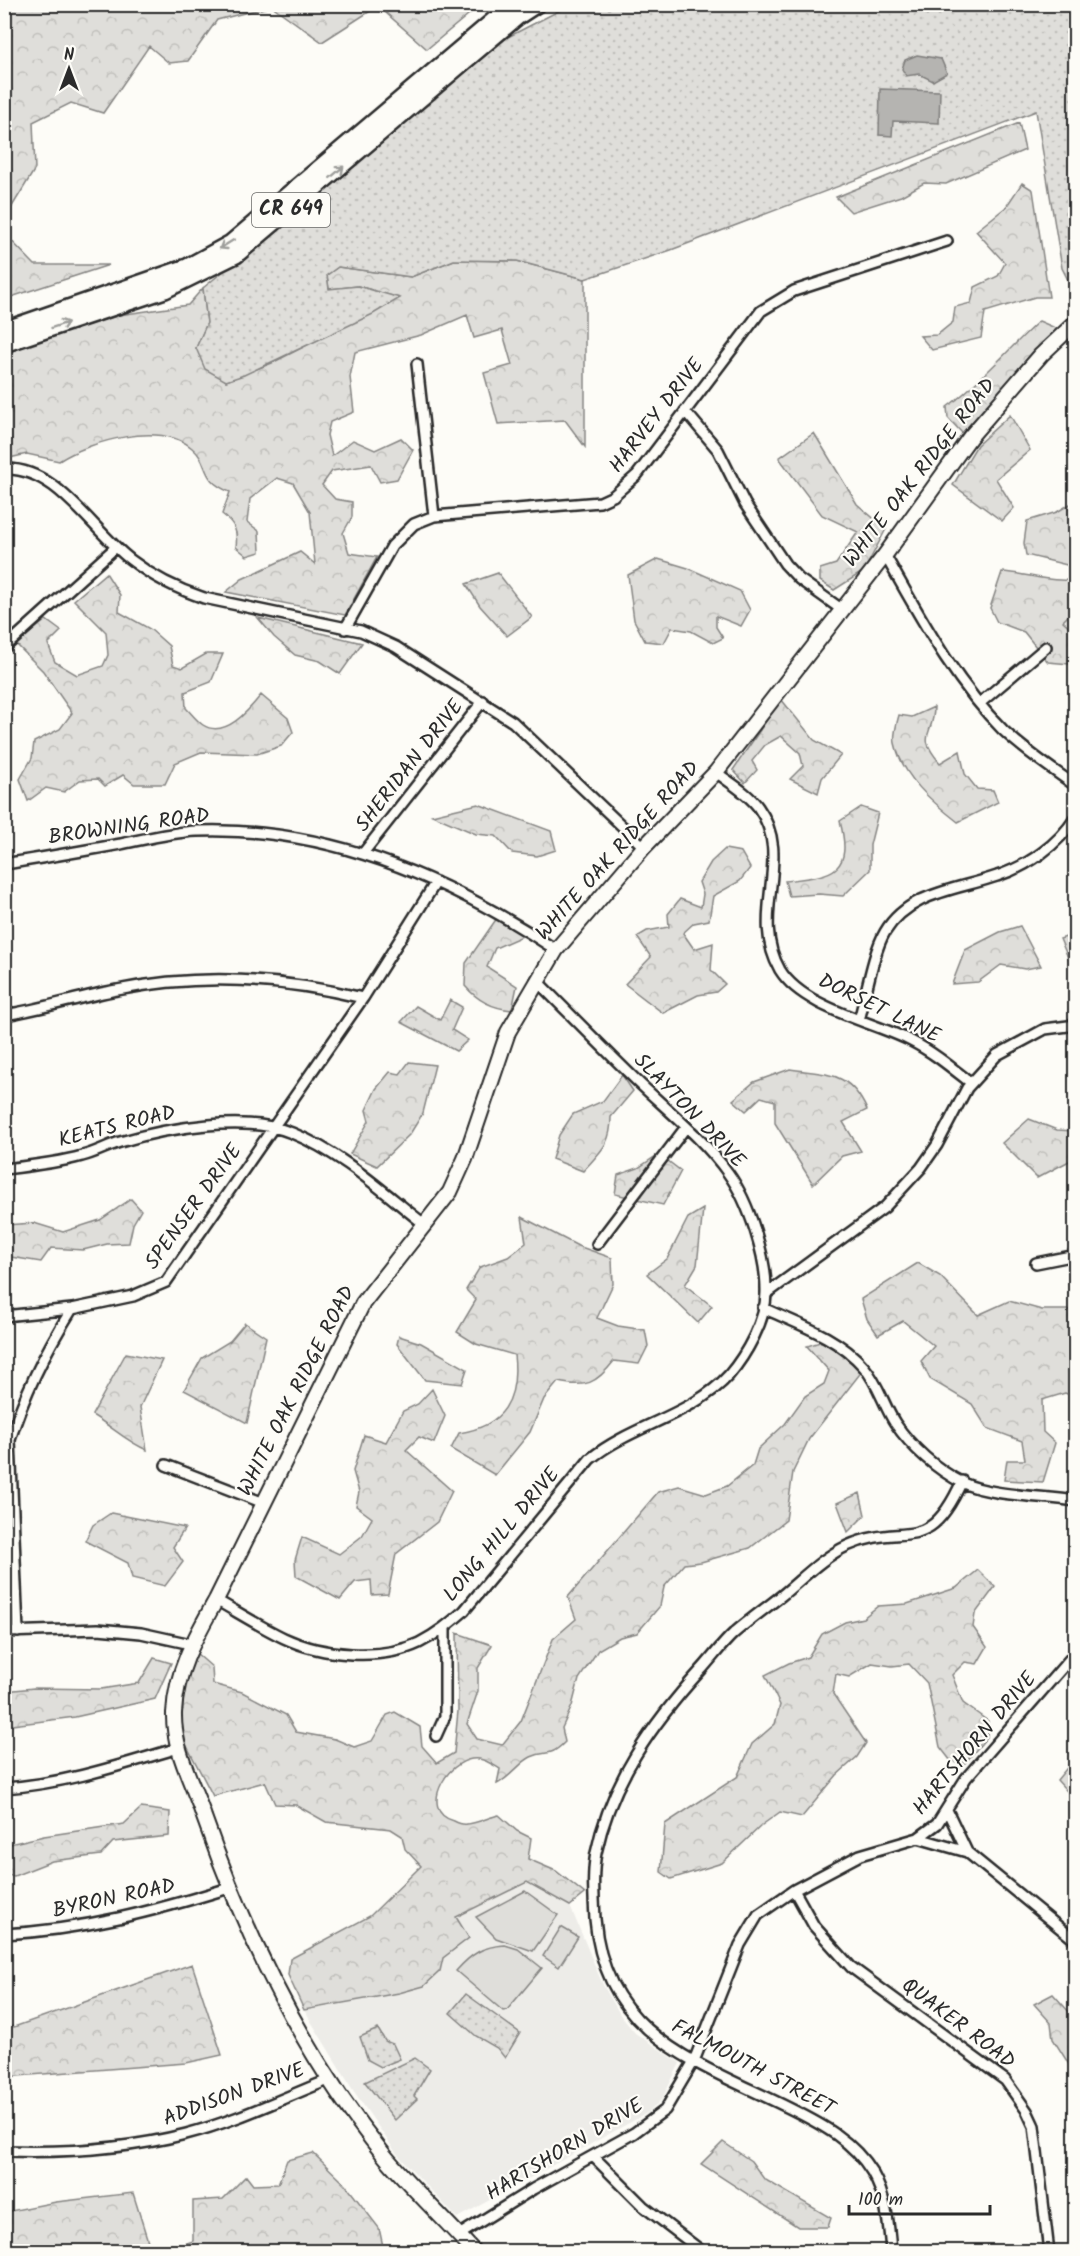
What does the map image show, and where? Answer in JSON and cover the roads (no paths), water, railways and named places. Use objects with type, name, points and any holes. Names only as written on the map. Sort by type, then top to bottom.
[{"type":"main road","name":"CR 649","points":[[4,330],[187,267],[231,243],[513,4]]},
{"type":"main road","name":"CR 649","points":[[4,344],[165,290],[236,255],[517,17],[537,4]]},
{"type":"street","name":"HARVEY DRIVE","points":[[345,628],[392,546],[402,533],[414,524],[434,516],[600,501],[613,496],[637,475],[761,311],[794,291],[948,241]]},
{"type":"street","name":"WHITE OAK RIDGE ROAD","points":[[474,2252],[386,2157],[331,2079],[266,1968],[229,1888],[178,1749],[175,1732],[176,1694],[191,1644],[216,1600],[363,1304],[450,1192],[465,1159],[508,1032],[536,980],[556,950],[644,847],[716,772],[885,555],[982,422],[1041,355],[1076,322]]},
{"type":"street","points":[[417,364],[434,516]]},
{"type":"street","points":[[685,411],[718,450],[745,504],[784,564],[799,579],[841,609]]},
{"type":"street","points":[[4,469],[23,469],[45,478],[116,547],[163,582],[180,590],[204,598],[361,631],[396,647],[483,701],[534,741],[644,847]]},
{"type":"street","points":[[4,648],[116,547]]},
{"type":"street","points":[[885,555],[952,668],[980,703],[1025,749],[1076,786]]},
{"type":"street","points":[[980,703],[1046,647]]},
{"type":"street","name":"SHERIDAN DRIVE","points":[[364,852],[483,701]]},
{"type":"street","name":"DORSET LANE","points":[[716,772],[752,800],[768,824],[773,842],[767,930],[781,972],[825,1006],[911,1041],[971,1083]]},
{"type":"street","points":[[859,1020],[885,932],[896,920],[926,896],[997,876],[1022,866],[1064,836],[1076,817]]},
{"type":"street","name":"BROWNING ROAD","points":[[4,864],[195,831],[269,833],[364,852],[486,905],[556,950]]},
{"type":"street","name":"SPENSER DRIVE","points":[[4,1316],[72,1309],[133,1296],[166,1282],[363,998],[436,882]]},
{"type":"street","points":[[4,1015],[38,1010],[116,990],[170,981],[225,979],[280,982],[363,998]]},
{"type":"street","name":"SLAYTON DRIVE","points":[[536,980],[686,1127],[728,1173],[753,1218],[766,1294]]},
{"type":"street","points":[[766,1294],[885,1206],[921,1168],[937,1145],[971,1083],[997,1055],[1045,1029],[1076,1025]]},
{"type":"street","name":"KEATS ROAD","points":[[4,1168],[82,1156],[120,1142],[159,1132],[199,1127],[273,1127],[319,1146],[345,1162],[424,1224]]},
{"type":"street","points":[[597,1244],[686,1127]]},
{"type":"street","points":[[1036,1263],[1076,1255]]},
{"type":"street","name":"LONG HILL DRIVE","points":[[216,1600],[285,1638],[312,1649],[387,1652],[417,1644],[445,1627],[464,1611],[590,1459],[609,1443],[704,1396],[728,1376],[744,1354],[763,1308],[766,1294]]},
{"type":"street","points":[[763,1308],[824,1336],[850,1353],[866,1369],[895,1423],[908,1439],[925,1456],[962,1481],[984,1490],[1076,1501]]},
{"type":"street","points":[[18,1632],[7,1479],[10,1440],[19,1411],[52,1342],[72,1309]]},
{"type":"street","points":[[166,1465],[264,1503]]},
{"type":"street","name":"FALMOUTH STREET","points":[[891,2252],[881,2189],[871,2171],[850,2145],[822,2125],[694,2061],[644,2028],[621,2002],[605,1969],[596,1929],[594,1881],[596,1856],[610,1804],[633,1758],[666,1709],[733,1634],[846,1547],[871,1538],[916,1535],[925,1531],[953,1501],[962,1481]]},
{"type":"street","points":[[436,1736],[445,1716],[445,1627]]},
{"type":"street","points":[[4,1632],[120,1630],[191,1644]]},
{"type":"street","name":"HARTSHORN DRIVE","points":[[459,2235],[533,2189],[634,2133],[664,2110],[694,2061],[747,1930],[758,1915],[794,1890],[860,1855],[918,1838],[937,1824],[948,1810],[966,1778],[1074,1658]]},
{"type":"street","points":[[4,1788],[38,1786],[79,1777],[178,1749]]},
{"type":"street","points":[[948,1810],[967,1852]]},
{"type":"street","points":[[918,1838],[967,1852],[1074,1937]]},
{"type":"street","name":"BYRON ROAD","points":[[4,1934],[50,1932],[91,1925],[163,1908],[229,1888]]},
{"type":"street","name":"QUAKER ROAD","points":[[794,1890],[814,1926],[851,1967],[1005,2080],[1016,2093],[1034,2126],[1049,2252]]},
{"type":"street","name":"ADDISON DRIVE","points":[[4,2151],[82,2150],[147,2143],[189,2133],[331,2079]]},
{"type":"street","points":[[594,2157],[643,2206],[703,2252]]}]
